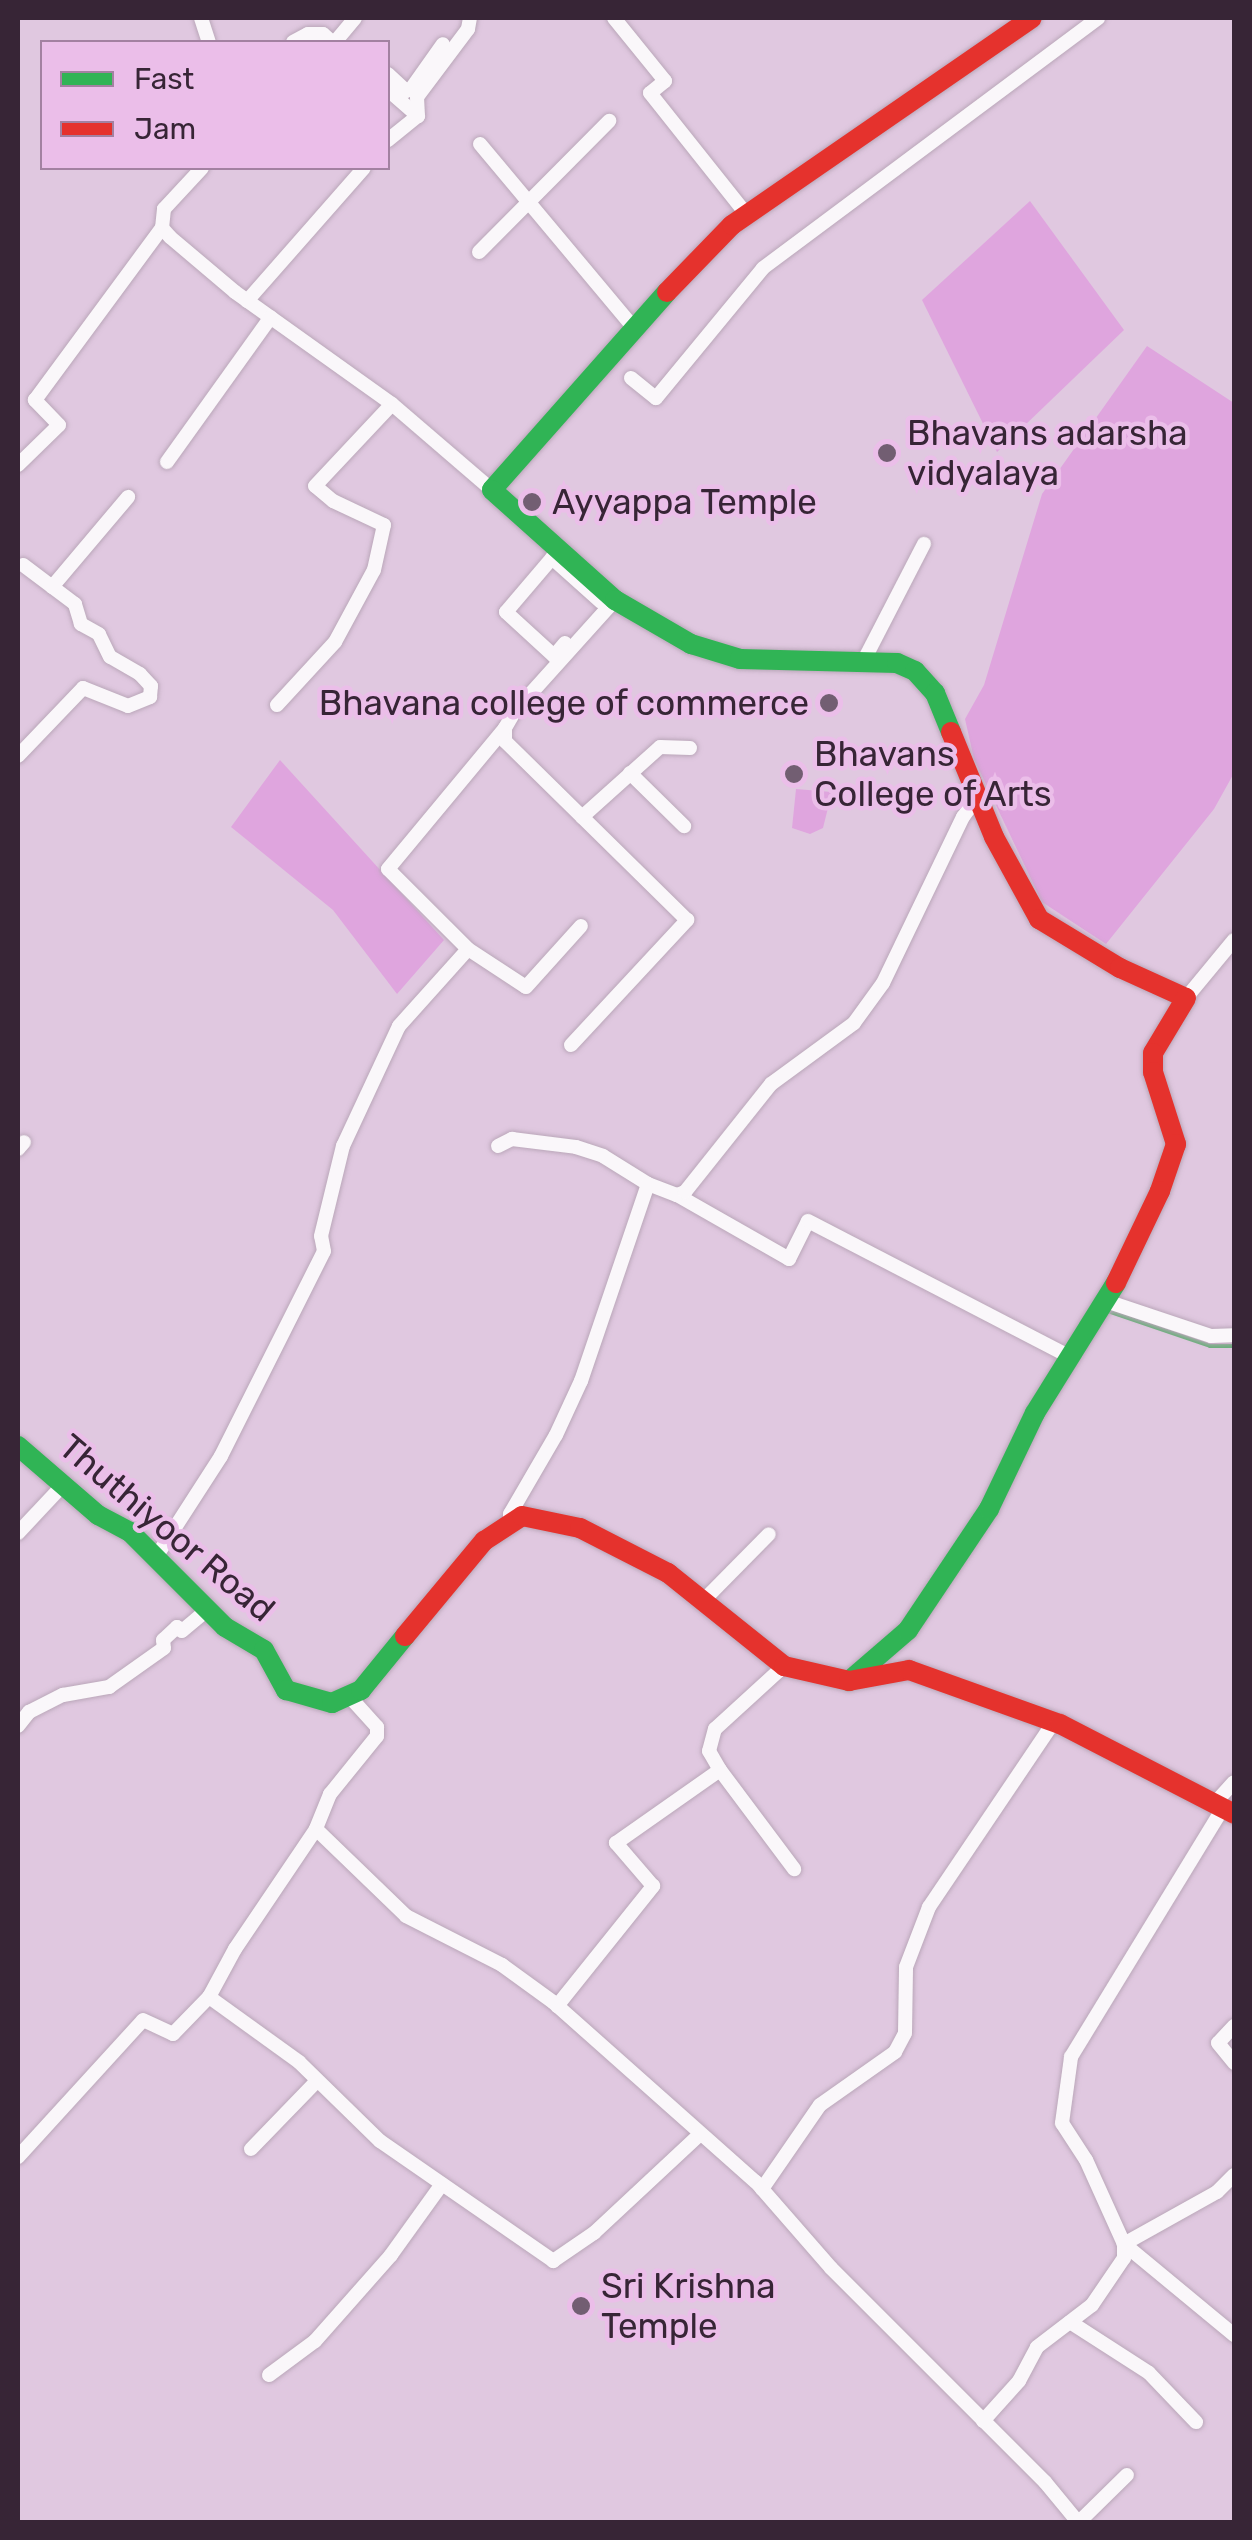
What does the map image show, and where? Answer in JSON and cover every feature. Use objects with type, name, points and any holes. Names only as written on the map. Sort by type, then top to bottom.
[{"type":"street","points":[[297,40],[308,34],[322,34],[340,40],[356,18]]},
{"type":"street","points":[[418,116],[417,98],[468,29],[470,18]]},
{"type":"street","points":[[614,18],[665,82],[650,93],[747,215]]},
{"type":"street","points":[[492,490],[633,327],[747,215],[1032,18]]},
{"type":"street","points":[[631,378],[656,398],[763,268],[1098,18]]},
{"type":"street","points":[[390,76],[406,91],[412,88],[443,44]]},
{"type":"street","points":[[390,92],[418,116]]},
{"type":"street","points":[[390,138],[418,116]]},
{"type":"street","points":[[479,252],[609,121]]},
{"type":"street","points":[[480,144],[633,327]]},
{"type":"street","points":[[18,465],[59,425],[35,400],[162,228],[164,209],[200,170]]},
{"type":"street","points":[[248,301],[362,170]]},
{"type":"street","points":[[162,228],[248,301],[392,404],[608,598]]},
{"type":"street","points":[[167,462],[271,318]]},
{"type":"street","points":[[277,705],[335,642],[374,570],[384,525],[333,501],[315,486],[392,404]]},
{"type":"street","points":[[52,587],[128,497]]},
{"type":"street","points":[[863,662],[924,544]]},
{"type":"street","points":[[608,598],[554,656],[506,612],[552,558],[608,598],[691,644],[740,659],[897,663],[915,671],[934,693],[1017,886],[1039,919],[1120,968],[1186,998]]},
{"type":"street","points":[[18,756],[83,688],[128,706],[150,697],[151,686],[140,674],[110,657],[99,634],[82,624],[75,604],[23,565]]},
{"type":"street","points":[[582,926],[526,987],[468,948],[388,869],[608,598]]},
{"type":"street","points":[[505,728],[505,741],[687,920],[571,1045]]},
{"type":"street","points":[[582,817],[660,746],[690,748]]},
{"type":"street","points":[[630,773],[684,826]]},
{"type":"street","points":[[677,1196],[694,1182],[771,1084],[854,1024],[883,983],[964,816],[977,798]]},
{"type":"street","points":[[849,1681],[872,1665],[918,1615],[989,1509],[1035,1413],[1101,1309],[1160,1191],[1176,1144],[1153,1072],[1153,1053],[1186,998],[1234,940]]},
{"type":"street","points":[[156,1556],[221,1456],[324,1251],[321,1236],[343,1146],[399,1026],[468,948]]},
{"type":"street","points":[[498,1146],[512,1140],[576,1146],[603,1156],[788,1260],[808,1221],[1070,1357]]},
{"type":"street","points":[[510,1524],[510,1514],[556,1435],[581,1381],[648,1184]]},
{"type":"street","points":[[1101,1309],[1211,1336],[1234,1335]]},
{"type":"street","name":"Thuthiyoor Road","points":[[18,1446],[98,1516],[130,1532],[225,1627],[264,1650],[286,1690],[332,1703],[349,1696]]},
{"type":"street","points":[[18,1533],[63,1485]]},
{"type":"street","points":[[18,2157],[142,2020],[174,2034],[209,1997],[235,1949],[316,1829],[330,1794],[377,1736],[377,1727],[349,1696],[361,1690],[484,1541],[522,1516],[580,1528],[668,1573],[784,1666],[849,1681],[909,1670],[1054,1722],[1224,1808]]},
{"type":"street","points":[[702,1602],[769,1534]]},
{"type":"street","points":[[18,1726],[29,1712],[63,1695],[109,1687],[164,1648],[163,1640],[176,1628],[182,1631],[208,1608]]},
{"type":"street","points":[[784,1666],[715,1729],[709,1751],[794,1869]]},
{"type":"street","points":[[762,2189],[820,2105],[895,2052],[905,2033],[906,1967],[929,1907],[1054,1722]]},
{"type":"street","points":[[557,2006],[654,1886],[623,1857],[616,1843],[720,1770]]},
{"type":"street","points":[[983,2421],[1019,2380],[1038,2347],[1092,2305],[1124,2258],[1124,2244],[1086,2160],[1062,2123],[1071,2057],[1224,1808],[1234,1782]]},
{"type":"street","points":[[316,1829],[406,1916],[502,1966],[557,2006],[762,2189],[831,2268],[1046,2482],[1079,2522],[1115,2497],[1126,2476]]},
{"type":"street","points":[[209,1997],[299,2062],[380,2141],[553,2261],[594,2233],[700,2134]]},
{"type":"street","points":[[1234,2026],[1218,2044],[1234,2063]]},
{"type":"street","points":[[251,2150],[316,2082]]},
{"type":"street","points":[[1124,2244],[1216,2192],[1234,2175]]},
{"type":"street","points":[[269,2375],[315,2341],[391,2254],[442,2184]]},
{"type":"street","points":[[1124,2244],[1234,2335]]},
{"type":"street","points":[[1070,2322],[1150,2373],[1196,2422]]},
{"type":"shaded area","points":[[1030,201],[1124,330],[997,452],[922,300]]},
{"type":"shaded area","points":[[1147,346],[1234,403],[1234,773],[1214,809],[1106,944],[1042,902],[974,759],[965,719],[984,685],[1042,494]]},
{"type":"shaded area","points":[[280,760],[444,940],[397,994],[333,910],[231,827]]},
{"type":"shaded area","points":[[796,789],[832,792],[823,828],[810,834],[792,828]]},
{"type":"waterway","points":[[1105,1310],[1210,1346],[1234,1346]]},
{"type":"traffic: fast","points":[[667,292],[492,490],[615,600],[691,644],[740,659],[897,663],[915,671],[935,693],[951,732]]},
{"type":"traffic: fast","points":[[849,1681],[908,1630],[989,1509],[1035,1413],[1116,1283]]},
{"type":"traffic: fast","points":[[18,1446],[98,1515],[130,1532],[225,1627],[264,1650],[286,1690],[332,1703],[361,1690],[405,1636]]},
{"type":"traffic: jam","points":[[667,292],[732,225],[1032,18]]},
{"type":"traffic: jam","points":[[951,732],[994,837],[1039,919],[1120,968],[1186,998],[1153,1053],[1153,1072],[1176,1144],[1160,1191],[1116,1283]]},
{"type":"traffic: jam","points":[[405,1636],[484,1541],[522,1516],[580,1528],[668,1573],[784,1666],[849,1681],[909,1670],[1060,1724],[1234,1814]]},
{"type":"place","name":"Bhavans adarsha vidyalaya","points":[[887,453]]},
{"type":"place","name":"Ayyappa Temple","points":[[532,502]]},
{"type":"place","name":"Bhavana college of commerce","points":[[829,703]]},
{"type":"place","name":"Bhavans College of Arts","points":[[794,774]]},
{"type":"place","name":"Sri Krishna Temple","points":[[581,2306]]}]
